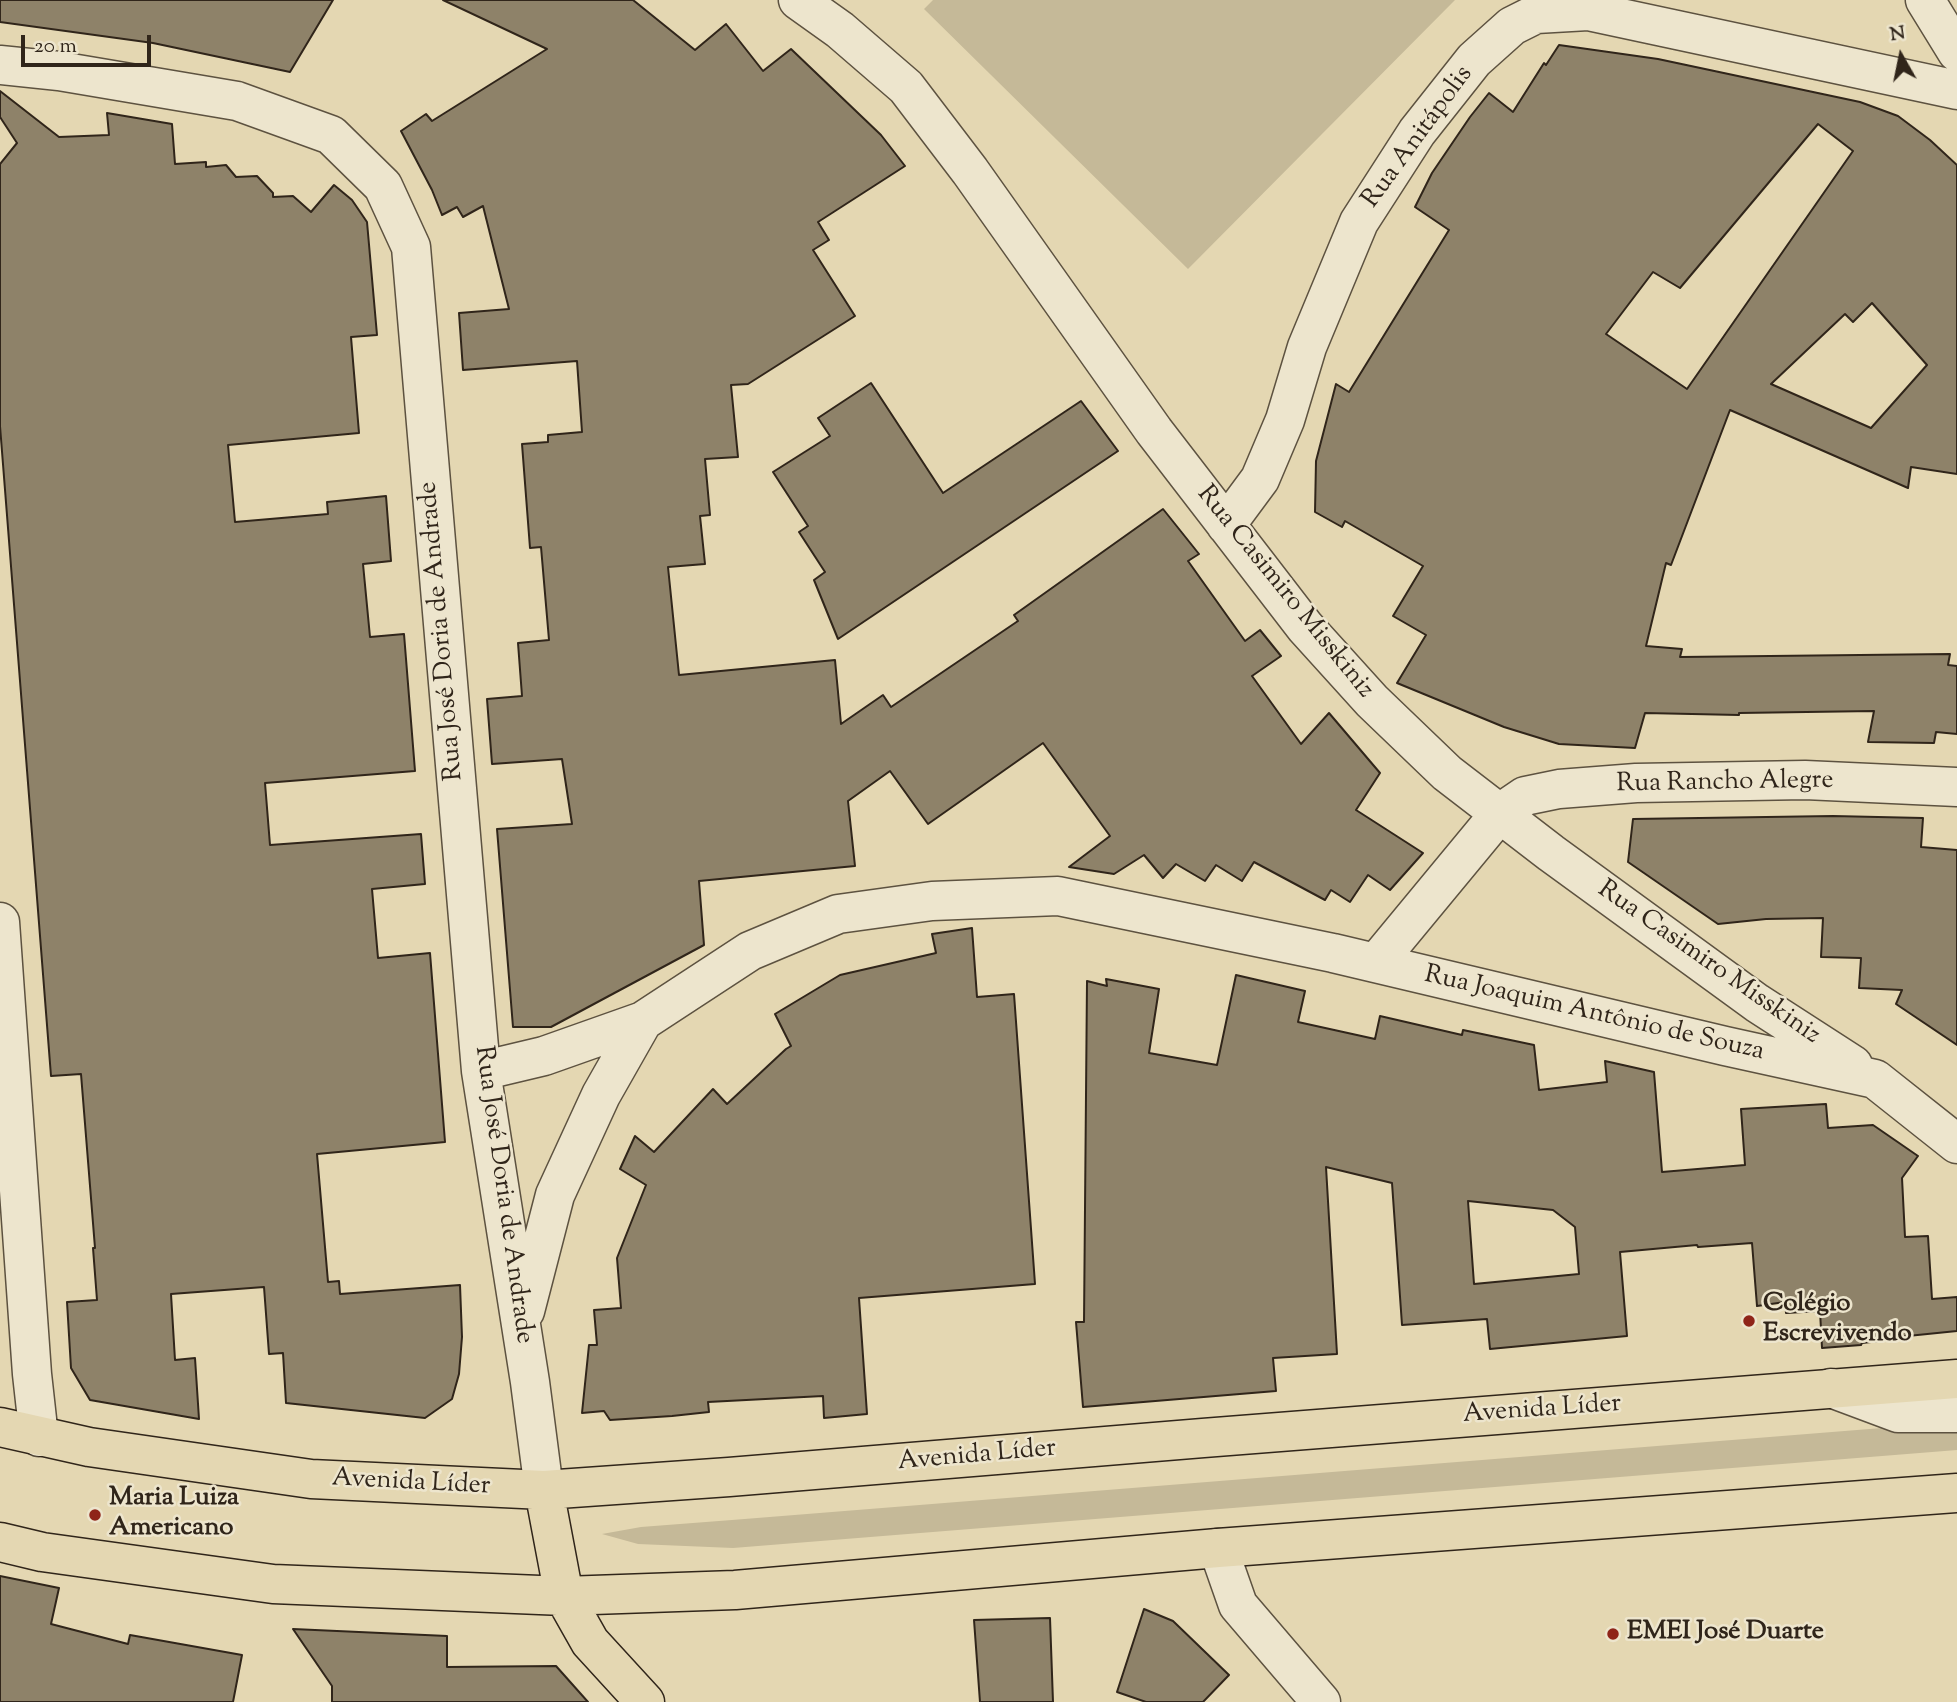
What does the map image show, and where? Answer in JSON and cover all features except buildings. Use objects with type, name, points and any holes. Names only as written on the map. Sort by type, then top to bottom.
[{"type":"main road","name":"Avenida Líder","points":[[0,1427],[101,1449],[311,1479],[544,1490],[1957,1379]]},
{"type":"main road","points":[[544,1490],[564,1596],[590,1642],[645,1702]]},
{"type":"main road","points":[[0,1542],[42,1552],[272,1584],[564,1596],[735,1590],[1218,1548],[1957,1493]]},
{"type":"street","name":"Rua Casimiro Misskiniz","points":[[798,0],[840,30],[906,88],[970,171],[1153,431],[1305,627],[1372,701],[1447,773],[1500,813],[1757,1003],[1875,1079]]},
{"type":"street","points":[[1925,0],[1957,52]]},
{"type":"street","name":"Rua Anitápolis","points":[[1226,525],[1260,479],[1285,420],[1307,347],[1359,222],[1417,132],[1474,60],[1512,26],[1536,14],[1588,11],[1957,90]]},
{"type":"street","name":"Rua José Doria de Andrade","points":[[0,65],[59,71],[237,101],[331,135],[383,186],[411,247],[481,1071],[530,1382],[544,1490]]},
{"type":"street","name":"Rua Rancho Alegre","points":[[1500,813],[1525,796],[1559,789],[1636,783],[1805,780],[1957,787]]},
{"type":"street","name":"Rua Joaquim Antônio de Souza","points":[[1376,963],[1500,813]]},
{"type":"street","name":"Rua Joaquim Antônio de Souza","points":[[481,1071],[544,1056],[643,1021],[750,951],[838,914],[932,901],[1058,897],[1333,953],[1875,1079],[1957,1144]]},
{"type":"street","points":[[0,922],[32,1374],[39,1437]]},
{"type":"street","name":"Rua Joaquim Antônio de Souza","points":[[521,1327],[555,1195],[601,1096],[643,1021]]},
{"type":"street","points":[[1831,1388],[1898,1413],[1957,1413]]},
{"type":"street","points":[[1218,1548],[1238,1605],[1321,1702]]},
{"type":"shaded area","points":[[933,0],[1455,0],[1188,269],[924,9]]},
{"type":"shaded area","points":[[1957,1422],[1957,1450],[733,1548],[638,1544],[602,1534],[641,1527]]},
{"type":"place","name":"Colégio Escrevivendo","points":[[1749,1321]]},
{"type":"place","name":"Maria Luiza Americano","points":[[95,1515]]},
{"type":"place","name":"EMEI José Duarte","points":[[1613,1634]]}]
